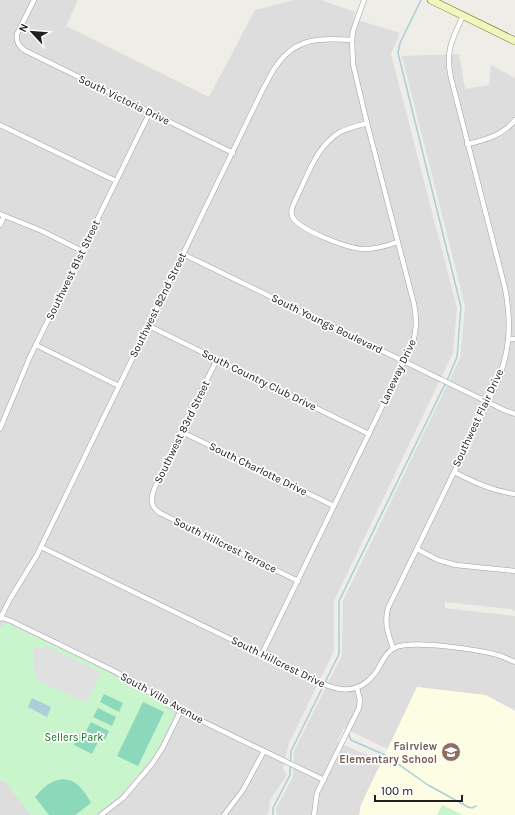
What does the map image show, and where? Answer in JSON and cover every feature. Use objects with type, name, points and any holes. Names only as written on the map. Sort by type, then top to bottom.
[{"type":"main road","points":[[431,0],[515,41]]},
{"type":"street","name":"South Victoria Drive","points":[[34,0],[17,34],[18,44],[21,47],[30,53],[233,152]]},
{"type":"street","name":"Laneway Drive","points":[[262,654],[404,362],[414,340],[416,330],[414,304],[367,124],[353,64],[352,40],[364,0]]},
{"type":"street","name":"Southwest Flair Drive","points":[[393,648],[386,626],[386,615],[391,601],[494,388],[502,368],[508,339],[509,312],[505,288],[450,78],[448,62],[450,45],[463,16]]},
{"type":"street","name":"Southwest 82nd Street","points":[[0,618],[41,547],[276,66],[289,52],[300,45],[314,40],[352,40]]},
{"type":"street","name":"Southwest 81st Street","points":[[0,429],[36,345],[150,112]]},
{"type":"street","points":[[468,144],[493,136],[504,130],[515,120]]},
{"type":"street","points":[[367,124],[340,133],[329,140],[322,147],[294,201],[291,214],[294,220],[302,226],[338,244],[351,248],[370,249],[397,242]]},
{"type":"street","points":[[0,125],[116,181]]},
{"type":"street","points":[[0,225],[2,215],[42,231],[82,251]]},
{"type":"street","name":"South Youngs Boulevard","points":[[183,254],[451,385],[515,414]]},
{"type":"street","name":"South Country Club Drive","points":[[149,326],[369,434]]},
{"type":"street","points":[[508,339],[515,339]]},
{"type":"street","points":[[36,345],[119,386]]},
{"type":"street","name":"Southwest 83rd Street","points":[[153,506],[151,501],[153,492],[217,359]]},
{"type":"street","name":"South Charlotte Drive","points":[[182,432],[334,506]]},
{"type":"street","points":[[454,472],[486,487],[501,492],[515,494]]},
{"type":"street","name":"South Hillcrest Terrace","points":[[153,506],[163,515],[298,581]]},
{"type":"street","name":"South Hillcrest Drive","points":[[41,547],[319,682],[333,688],[345,690],[357,688]]},
{"type":"street","points":[[416,549],[438,560],[456,565],[515,571]]},
{"type":"street","name":"South Villa Avenue","points":[[0,618],[18,624],[111,670],[135,683],[166,703],[324,780]]},
{"type":"street","points":[[314,815],[317,793],[359,708],[360,700],[357,688],[374,675],[383,660],[393,648],[413,644],[460,648],[494,654],[515,662]]},
{"type":"street","points":[[101,815],[116,804],[126,794],[152,764],[164,747],[181,710]]},
{"type":"street","points":[[224,815],[243,790],[264,751]]},
{"type":"shaded area","points":[[0,0],[78,0],[66,26],[209,97],[255,10],[294,0],[321,0],[355,12],[354,19],[400,33],[391,54],[457,308],[453,353],[334,601],[334,651],[289,743],[283,769],[287,775],[270,800],[268,815],[0,815]]},
{"type":"shaded area","points":[[459,54],[465,89],[489,85],[491,65],[515,78],[515,611],[511,609],[445,602],[445,608],[515,616],[515,711],[511,708],[417,687],[388,749],[344,728],[337,742],[382,761],[361,805],[359,815],[277,815],[276,808],[293,777],[294,751],[342,655],[343,601],[460,358],[465,306],[402,56]]},
{"type":"shaded area","points":[[33,645],[41,649],[46,646],[101,673],[86,703],[35,679]]},
{"type":"shaded area","name":"Fairview Elementary School","points":[[417,687],[486,695],[515,711],[515,815],[359,815],[361,805]]},
{"type":"green space","name":"Sellers Park","points":[[5,623],[10,624],[129,683],[172,710],[174,713],[159,747],[153,756],[129,786],[115,800],[95,815],[31,815],[5,782],[0,780],[0,629]]},
{"type":"green space","points":[[104,694],[123,703],[119,712],[100,702]]},
{"type":"green space","points":[[143,702],[164,712],[138,766],[117,756]]},
{"type":"green space","points":[[98,708],[116,717],[112,726],[93,717]]},
{"type":"green space","points":[[91,722],[109,731],[105,740],[86,731]]},
{"type":"green space","points":[[80,733],[98,742],[92,754],[74,745]]},
{"type":"green space","points":[[63,779],[72,781],[78,785],[86,794],[91,803],[75,815],[49,815],[35,797],[47,785],[54,781]]},
{"type":"green space","points":[[442,805],[463,815],[437,815]]},
{"type":"water","points":[[32,698],[51,707],[47,717],[28,707]]},
{"type":"waterway","points":[[273,815],[273,808],[290,775],[291,751],[339,654],[339,601],[457,357],[461,307],[398,53],[400,43],[421,0]]},
{"type":"waterway","points":[[348,733],[351,740],[385,755],[428,785],[468,807],[472,808],[476,806]]},
{"type":"place","name":"Fairview Elementary School","points":[[451,752]]}]
